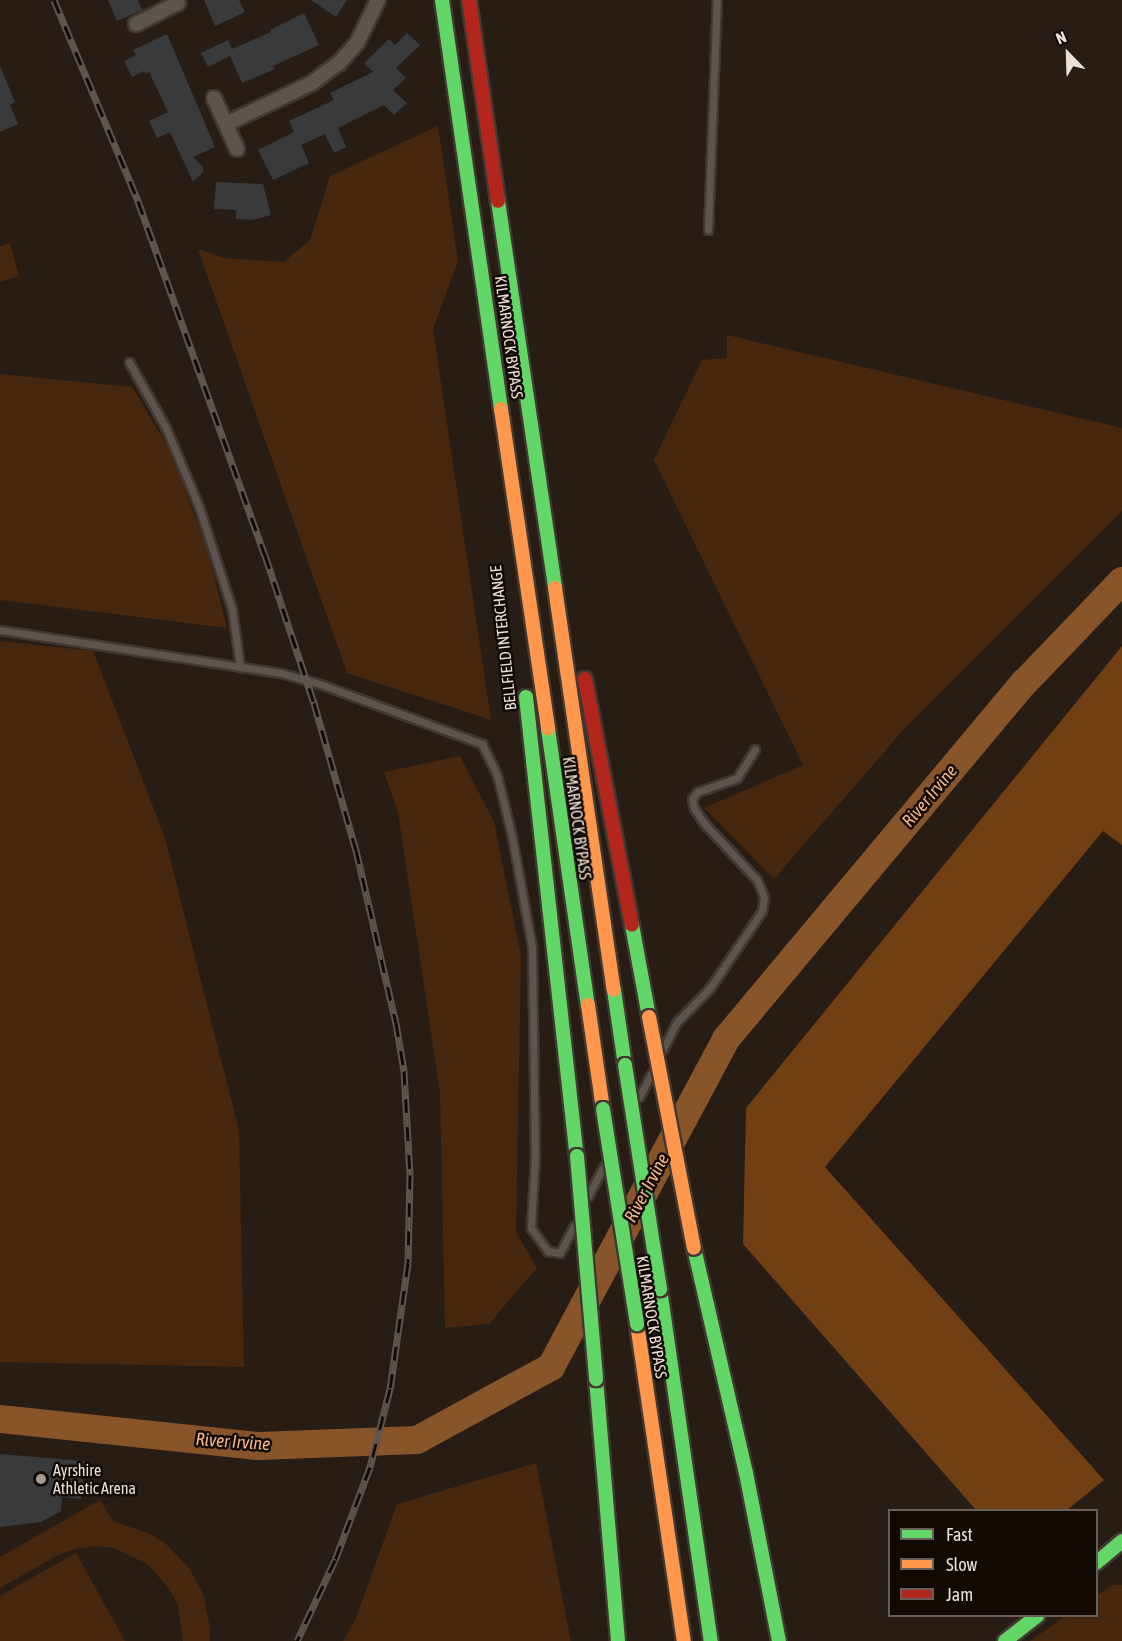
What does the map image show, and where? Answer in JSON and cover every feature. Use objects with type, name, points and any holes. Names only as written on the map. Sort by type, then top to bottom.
[{"type":"main road","name":"KILMARNOCK BYPASS","points":[[442,0],[603,1109],[684,1641]]},
{"type":"main road","name":"KILMARNOCK BYPASS","points":[[470,0],[711,1641]]},
{"type":"main road","points":[[515,310],[575,628]]},
{"type":"main road","name":"BELLFIELD INTERCHANGE","points":[[489,315],[517,616]]},
{"type":"main road","points":[[582,664],[694,1248],[746,1473],[779,1641]]},
{"type":"main road","name":"BELLFIELD INTERCHANGE","points":[[525,686],[557,958],[577,1156],[618,1641]]},
{"type":"main road","points":[[1098,1561],[1121,1544]]},
{"type":"main road","points":[[1005,1641],[1036,1617]]},
{"type":"street","points":[[226,124],[312,83],[339,63],[357,43],[378,0]]},
{"type":"street","points":[[136,24],[157,5],[178,3]]},
{"type":"street","points":[[214,98],[237,149]]},
{"type":"lane","points":[[708,230],[717,0]]},
{"type":"lane","points":[[129,362],[166,428],[200,507],[232,609],[240,667]]},
{"type":"lane","points":[[0,630],[281,673],[320,684],[482,744],[497,775],[505,806],[532,947],[535,1156],[531,1228],[548,1251],[560,1253],[618,1137]]},
{"type":"lane","points":[[624,1127],[677,1022],[710,988],[762,911],[764,897],[757,880],[704,824],[694,808],[692,799],[697,792],[737,778],[755,749]]},
{"type":"shaded area","points":[[438,126],[458,261],[433,329],[491,720],[347,673],[198,249],[224,258],[284,262],[310,240],[330,176]]},
{"type":"shaded area","points":[[10,243],[19,276],[0,282],[0,246]]},
{"type":"shaded area","points":[[727,335],[1122,428],[1122,511],[905,728],[774,879],[704,808],[803,765],[654,460],[702,360],[727,358]]},
{"type":"shaded area","points":[[0,374],[132,387],[170,450],[208,551],[227,628],[0,600]]},
{"type":"shaded area","points":[[0,641],[93,651],[165,838],[239,1131],[244,1367],[0,1362]]},
{"type":"shaded area","points":[[1122,646],[1122,845],[1103,831],[825,1167],[1104,1480],[1068,1509],[975,1509],[743,1244],[746,1108]]},
{"type":"shaded area","points":[[460,756],[494,822],[521,956],[516,1232],[537,1268],[489,1324],[445,1328],[440,1092],[398,812],[384,772]]},
{"type":"shaded area","points":[[536,1463],[571,1641],[343,1641],[356,1618],[397,1504]]},
{"type":"shaded area","points":[[100,1500],[113,1521],[153,1535],[167,1545],[189,1568],[203,1594],[210,1627],[210,1641],[183,1641],[178,1605],[169,1588],[147,1564],[114,1548],[95,1546],[75,1549],[56,1556],[0,1588],[0,1557]]},
{"type":"shaded area","points":[[76,1553],[125,1641],[0,1641],[0,1596]]},
{"type":"shaded area","points":[[1114,1585],[1122,1585],[1122,1641],[1030,1641],[1065,1617],[1098,1617],[1098,1594]]},
{"type":"building","points":[[108,0],[138,0],[142,10],[117,21]]},
{"type":"building","points":[[204,0],[239,0],[245,12],[215,26]]},
{"type":"building","points":[[311,0],[347,0],[336,17]]},
{"type":"building","points":[[304,13],[319,45],[273,66],[275,69],[242,83],[230,56],[208,67],[201,53],[228,40],[232,49],[271,32],[270,30]]},
{"type":"building","points":[[407,33],[420,45],[396,68],[406,78],[393,90],[407,103],[394,115],[384,105],[338,128],[346,147],[334,153],[325,134],[301,145],[309,163],[273,180],[258,150],[294,132],[289,121],[334,100],[330,93],[373,72],[364,63],[389,39],[395,45]]},
{"type":"building","points":[[167,34],[215,147],[193,157],[203,167],[203,172],[193,182],[170,132],[157,138],[149,121],[168,112],[149,72],[146,74],[144,71],[132,77],[124,61],[136,55],[133,50]]},
{"type":"building","points":[[0,66],[15,102],[10,105],[18,124],[0,132]]},
{"type":"building","points":[[216,182],[263,184],[271,215],[252,220],[236,219],[236,210],[214,209]]},
{"type":"building","name":"Ayrshire Athletic Arena","points":[[0,1454],[84,1461],[81,1499],[62,1497],[61,1511],[41,1522],[0,1527]]},
{"type":"waterway","name":"River Irvine","points":[[0,1419],[259,1446],[417,1440],[551,1367],[726,1039],[1025,682],[1122,581]]},
{"type":"railway","points":[[54,0],[138,201],[265,555],[314,703],[356,850],[396,1023],[404,1071],[410,1175],[408,1263],[390,1389],[370,1467],[335,1560],[297,1641]]},
{"type":"traffic: fast","points":[[442,0],[501,409]]},
{"type":"traffic: fast","points":[[498,201],[555,588]]},
{"type":"traffic: fast","points":[[526,697],[577,1156]]},
{"type":"traffic: fast","points":[[548,729],[588,1005]]},
{"type":"traffic: fast","points":[[632,925],[649,1017]]},
{"type":"traffic: fast","points":[[614,990],[625,1065]]},
{"type":"traffic: fast","points":[[625,1065],[660,1289]]},
{"type":"traffic: fast","points":[[603,1109],[637,1324]]},
{"type":"traffic: fast","points":[[577,1156],[596,1379]]},
{"type":"traffic: fast","points":[[694,1248],[746,1473],[779,1641]]},
{"type":"traffic: fast","points":[[660,1289],[711,1641]]},
{"type":"traffic: fast","points":[[596,1379],[618,1641]]},
{"type":"traffic: fast","points":[[1098,1561],[1122,1541]]},
{"type":"traffic: fast","points":[[1005,1641],[1036,1617]]},
{"type":"traffic: slow","points":[[501,409],[548,729]]},
{"type":"traffic: slow","points":[[555,588],[614,990]]},
{"type":"traffic: slow","points":[[588,1005],[603,1109]]},
{"type":"traffic: slow","points":[[649,1017],[694,1248]]},
{"type":"traffic: slow","points":[[637,1324],[684,1641]]},
{"type":"traffic: jam","points":[[469,0],[498,201]]},
{"type":"traffic: jam","points":[[585,679],[632,925]]},
{"type":"place","name":"Ayrshire Athletic Arena","points":[[41,1479]]}]
